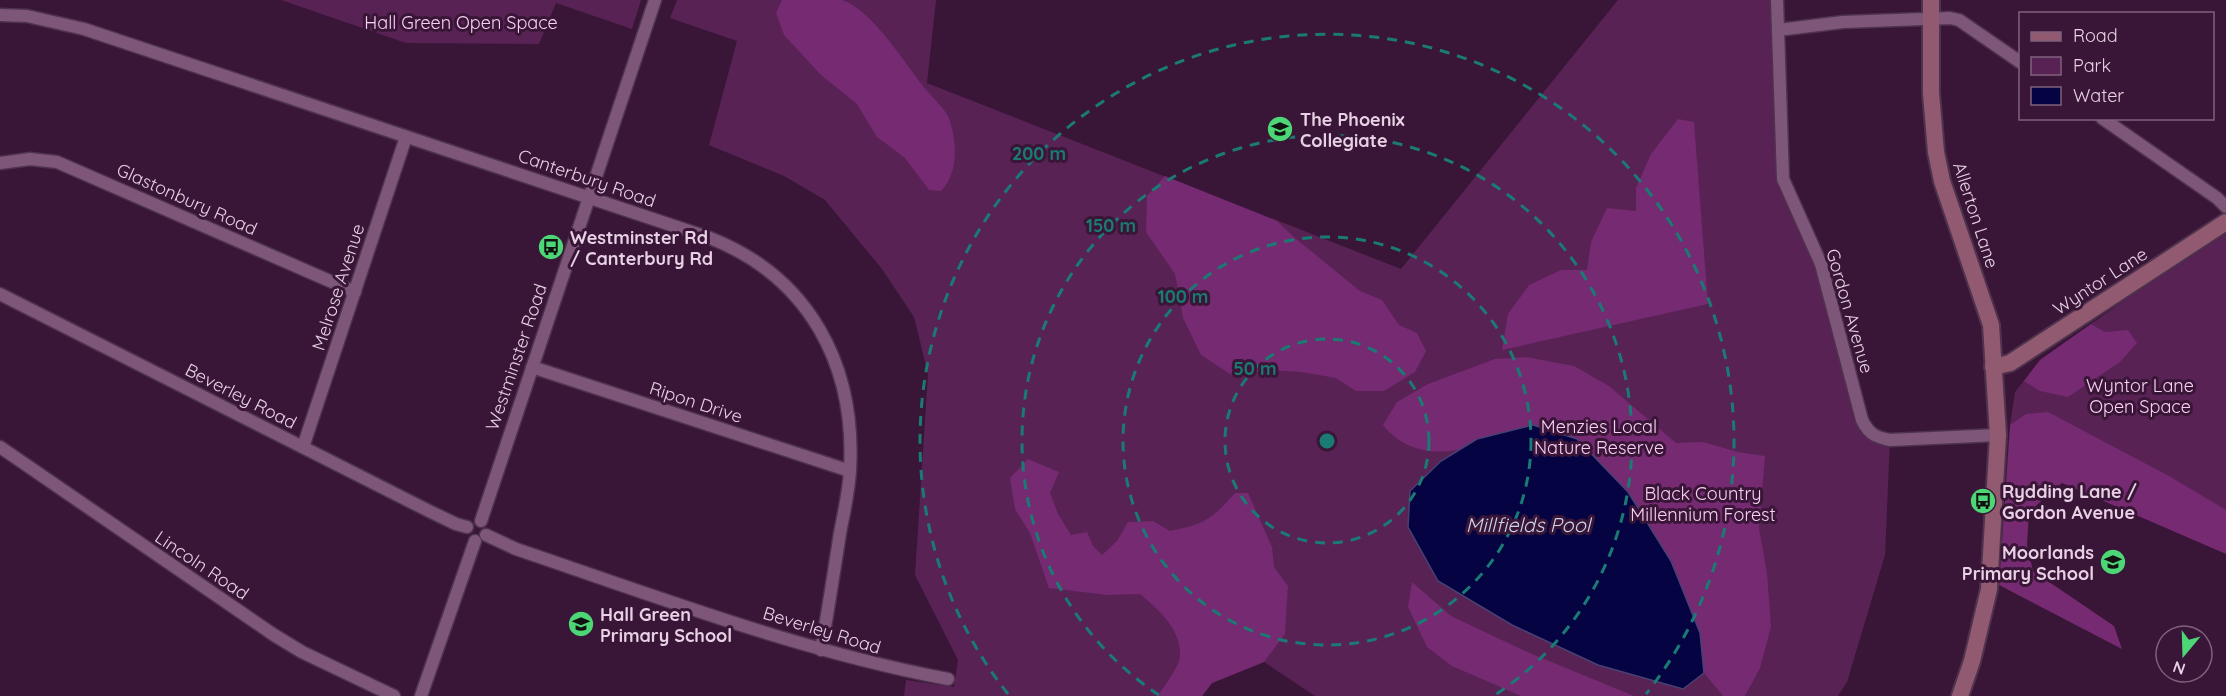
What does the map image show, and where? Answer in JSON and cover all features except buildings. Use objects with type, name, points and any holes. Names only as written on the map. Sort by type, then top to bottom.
[{"type":"street","name":"Westminster Road","points":[[481,521],[655,0]]},
{"type":"street","name":"Gordon Avenue","points":[[1777,0],[1784,179],[1821,264],[1862,420],[1868,431],[1875,437],[1890,440],[1998,435]]},
{"type":"street","name":"Allerton Lane","points":[[1930,0],[1931,93],[1936,152],[1942,182],[1991,325],[1998,435],[1989,589],[1974,652],[1960,696]]},
{"type":"street","name":"Canterbury Road","points":[[0,15],[27,16],[84,29],[733,247],[771,271],[787,285],[816,323],[833,354],[849,429],[850,471],[821,650]]},
{"type":"street","points":[[1778,30],[1844,22],[1950,18],[1959,20],[2019,61]]},
{"type":"street","points":[[2105,120],[2217,198],[2226,207]]},
{"type":"street","name":"Melrose Avenue","points":[[303,447],[406,137]]},
{"type":"street","name":"Glastonbury Road","points":[[0,163],[30,159],[57,162],[356,292]]},
{"type":"street","name":"Wyntor Lane","points":[[1994,367],[2010,363],[2226,222]]},
{"type":"street","name":"Beverley Road","points":[[0,294],[456,524],[467,527]]},
{"type":"street","name":"Ripon Drive","points":[[532,367],[850,471]]},
{"type":"street","name":"Lincoln Road","points":[[0,447],[274,635],[302,652],[394,696]]},
{"type":"street","points":[[421,696],[486,526],[481,521],[474,520],[467,527],[468,536],[480,538]]},
{"type":"street","name":"Beverley Road","points":[[480,538],[821,650],[886,667],[948,679]]},
{"type":"green space","name":"Hall Green Open Space","points":[[281,0],[641,0],[632,29],[556,3],[539,44],[406,43]]},
{"type":"green space","name":"Menzies Local Nature Reserve","points":[[677,0],[936,0],[927,83],[1401,269],[1618,0],[1777,0],[1783,179],[1821,264],[1862,420],[1890,440],[1885,555],[1847,682],[1838,696],[1315,696],[1264,662],[1212,683],[1202,696],[904,696],[906,680],[954,687],[958,660],[915,575],[928,374],[914,317],[882,269],[825,200],[784,176],[709,145],[737,41],[670,18]]},
{"type":"green space","points":[[782,0],[842,0],[865,14],[887,38],[949,118],[955,146],[954,166],[947,184],[941,191],[929,190],[905,158],[877,137],[857,104],[821,75],[784,35],[776,13]]},
{"type":"green space","points":[[1678,119],[1694,122],[1708,304],[1502,350],[1508,314],[1529,285],[1561,270],[1587,270],[1591,242],[1607,208],[1636,211],[1636,188],[1651,154]]},
{"type":"green space","points":[[1165,176],[1277,221],[1360,291],[1382,300],[1399,325],[1417,333],[1426,351],[1415,372],[1384,391],[1356,391],[1336,378],[1301,372],[1268,370],[1233,376],[1201,355],[1183,318],[1175,274],[1146,232],[1147,196]]},
{"type":"green space","name":"Wyntor Lane Open Space","points":[[2226,234],[2226,539],[2010,425],[2015,392],[2040,360],[2129,297]]},
{"type":"green space","points":[[2091,324],[2105,332],[2128,330],[2137,343],[2120,362],[2068,397],[2040,391],[2024,381],[2040,360]]},
{"type":"green space","name":"Black Country Millennium Forest","points":[[1526,357],[1574,366],[1609,386],[1676,443],[1703,442],[1738,452],[1765,456],[1759,528],[1767,573],[1771,627],[1760,668],[1745,696],[1723,696],[1704,673],[1699,633],[1477,439],[1456,450],[1425,450],[1398,439],[1383,425],[1397,402],[1428,384],[1495,359]]},
{"type":"green space","points":[[2048,412],[2169,476],[2226,510],[2226,554],[2062,483],[2029,512],[2027,545],[2033,571],[2114,626],[2122,649],[1999,585],[2010,425],[2026,414]]},
{"type":"green space","points":[[1028,459],[1059,472],[1050,493],[1058,514],[1071,535],[1087,532],[1093,546],[1102,555],[1117,541],[1128,522],[1153,521],[1170,531],[1200,523],[1214,515],[1235,493],[1248,493],[1272,547],[1274,567],[1288,586],[1285,634],[1264,662],[1212,683],[1202,696],[1158,696],[1179,660],[1179,646],[1173,628],[1161,613],[1140,594],[1107,595],[1049,588],[1030,533],[1015,509],[1010,478]]},
{"type":"green space","points":[[1412,582],[1451,616],[1525,651],[1634,696],[1521,696],[1452,666],[1427,647],[1408,607]]},
{"type":"water","name":"Millfields Pool","points":[[1533,425],[1577,439],[1628,492],[1671,561],[1700,633],[1704,673],[1683,689],[1598,665],[1512,625],[1438,581],[1408,527],[1410,491],[1441,461],[1477,439]]},
{"type":"place","name":"The Phoenix Collegiate","points":[[1280,129]]},
{"type":"place","name":"Westminster Rd / Canterbury Rd","points":[[551,247]]},
{"type":"place","name":"Rydding Lane / Gordon Avenue","points":[[1983,501]]},
{"type":"place","name":"Moorlands Primary School","points":[[2113,562]]},
{"type":"place","name":"Hall Green Primary School","points":[[581,624]]}]
